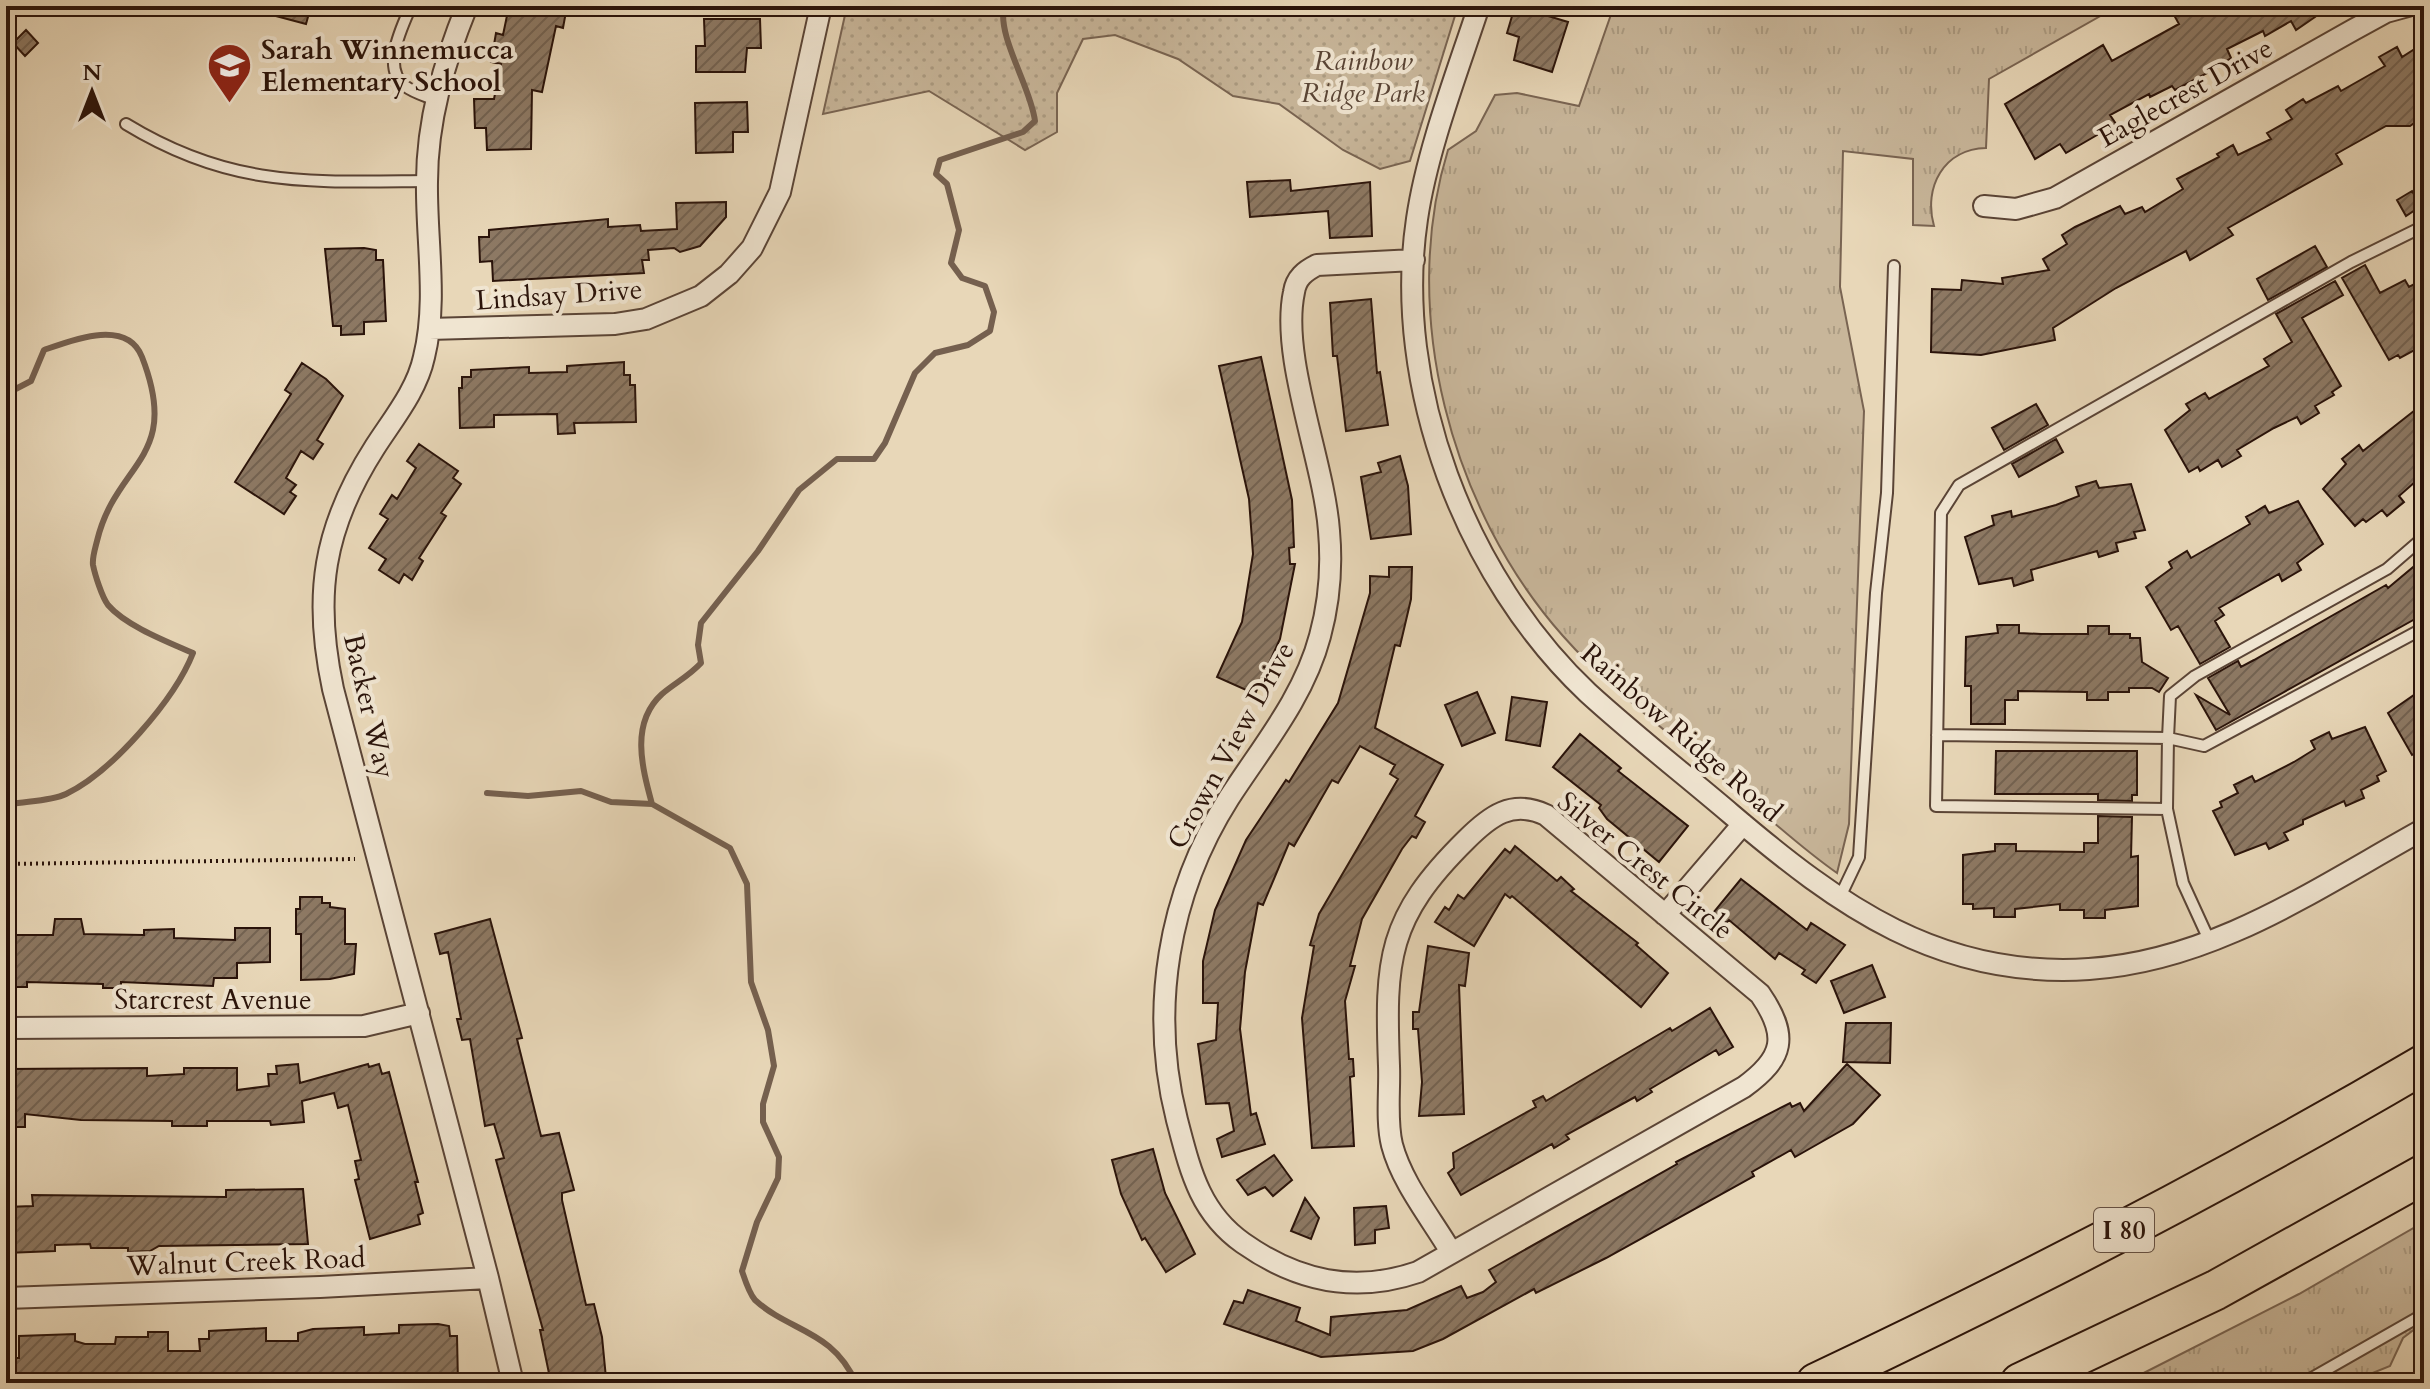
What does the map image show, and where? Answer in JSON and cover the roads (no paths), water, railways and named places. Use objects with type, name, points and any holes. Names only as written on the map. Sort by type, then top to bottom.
[{"type":"highway","name":"I 80","points":[[1816,1383],[2179,1202],[2424,1064]]},
{"type":"highway","points":[[2020,1383],[2216,1290],[2419,1178]]},
{"type":"street","name":"Backer Way","points":[[467,6],[436,100],[427,181],[429,329],[416,382],[341,505],[327,554],[322,610],[333,689],[513,1383]]},
{"type":"street","name":"Lindsay Drive","points":[[429,329],[615,324],[646,319],[701,296],[729,274],[752,248],[780,192],[821,6]]},
{"type":"street","name":"Rainbow Ridge Road","points":[[1479,6],[1427,173],[1417,219],[1414,260],[1419,361],[1426,402],[1451,486],[1490,569],[1518,611],[1587,691],[1743,824],[1839,899],[1911,939],[1996,963],[2043,969],[2128,965],[2211,944],[2245,929],[2424,829]]},
{"type":"street","name":"Eaglecrest Drive","points":[[1984,206],[2016,209],[2055,198],[2386,12],[2408,6]]},
{"type":"street","name":"Crown View Drive","points":[[1414,260],[1317,265],[1303,272],[1294,289],[1292,316],[1298,371],[1329,530],[1330,567],[1320,637],[1294,699],[1213,825],[1197,861],[1170,944],[1163,1013],[1173,1105],[1191,1173],[1214,1219],[1280,1267],[1328,1283],[1397,1279],[1418,1272],[1744,1087],[1771,1065],[1780,1040]]},
{"type":"street","name":"Silver Crest Circle","points":[[1451,1252],[1405,1175],[1391,1143],[1388,980],[1390,958],[1419,894],[1443,863],[1485,821],[1517,807],[1546,815],[1760,994],[1777,1023],[1780,1040]]},
{"type":"street","points":[[1665,915],[1743,824]]},
{"type":"street","name":"Starcrest Avenue","points":[[6,1028],[364,1026],[419,1013]]},
{"type":"street","name":"Walnut Creek Road","points":[[6,1298],[488,1278]]},
{"type":"lane","points":[[411,6],[396,48],[396,71],[405,86],[436,100]]},
{"type":"lane","points":[[126,124],[190,158],[261,178],[323,182],[427,181]]},
{"type":"lane","points":[[2167,809],[1936,806],[1941,513],[1959,485],[2351,262],[2424,226]]},
{"type":"lane","points":[[1839,899],[1859,857],[1876,593],[1887,493],[1894,266]]},
{"type":"lane","points":[[2211,944],[2183,883],[2167,809],[2170,696],[2195,676],[2387,569],[2424,537]]},
{"type":"lane","points":[[1937,735],[2168,738],[2204,746],[2424,628]]},
{"type":"lane","points":[[2303,1383],[2424,1314]]},
{"type":"waterway","points":[[856,1383],[835,1352],[823,1342],[768,1311],[755,1300],[742,1271],[757,1222],[778,1178],[779,1157],[763,1122],[763,1104],[774,1066],[768,1030],[751,982],[747,884],[730,848],[652,804],[642,761],[642,732],[652,706],[662,694],[701,663],[698,645],[701,623],[758,551],[799,490],[837,459],[874,459],[885,443],[915,373],[935,353],[968,345],[990,331],[994,312],[985,286],[962,278],[951,263],[959,230],[947,184],[936,174],[940,160],[1023,132],[1035,121],[1005,32],[1004,6]]},
{"type":"waterway","points":[[1044,6],[1066,12],[1087,6]]},
{"type":"waterway","points":[[6,394],[31,381],[44,350],[98,335],[124,338],[135,345],[142,357],[152,391],[155,418],[142,458],[106,514],[95,547],[93,565],[103,597],[116,613],[148,633],[193,653],[157,712],[103,769],[66,794],[11,804]]},
{"type":"waterway","points":[[487,793],[528,796],[581,791],[611,802],[652,804]]},
{"type":"place","name":"Sarah Winnemucca Elementary School","points":[[230,104]]},
{"type":"park label","name":"Rainbow Ridge Park","points":[[1363,76]]}]
